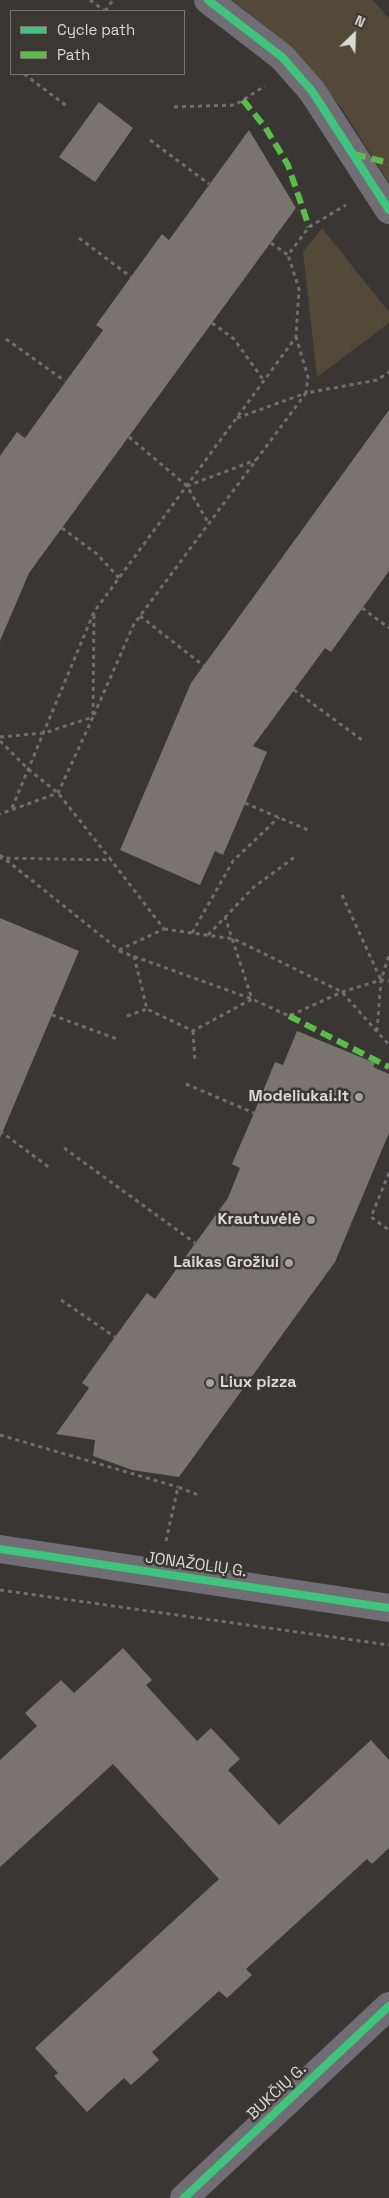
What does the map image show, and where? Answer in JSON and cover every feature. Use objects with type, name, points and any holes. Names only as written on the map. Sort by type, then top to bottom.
[{"type":"street","points":[[208,0],[282,57],[312,91],[389,210]]},
{"type":"street","name":"JONAŽOLIŲ G.","points":[[0,1549],[389,1608]]},
{"type":"street","name":"BUKČIŲ G.","points":[[184,2198],[389,2006]]},
{"type":"path","points":[[90,0],[104,10]]},
{"type":"path","points":[[174,107],[236,105],[292,69]]},
{"type":"path","points":[[25,75],[68,106]]},
{"type":"path","points":[[150,140],[209,184]]},
{"type":"path","points":[[288,255],[309,227],[375,188]]},
{"type":"path","points":[[79,238],[131,276]]},
{"type":"path","points":[[0,814],[12,808],[58,793],[134,624],[306,393],[308,377],[296,337],[300,289],[288,255],[271,243]]},
{"type":"path","points":[[212,323],[234,339],[264,381]]},
{"type":"path","points":[[12,808],[94,612],[296,337]]},
{"type":"path","points":[[6,338],[66,382]]},
{"type":"path","points":[[236,418],[306,393],[377,380],[389,372]]},
{"type":"path","points":[[129,437],[187,486],[209,524]]},
{"type":"path","points":[[187,486],[256,460]]},
{"type":"path","points":[[62,528],[97,554],[119,578]]},
{"type":"path","points":[[362,608],[389,628]]},
{"type":"path","points":[[93,718],[94,612]]},
{"type":"path","points":[[140,616],[204,666]]},
{"type":"path","points":[[294,690],[362,740]]},
{"type":"path","points":[[0,739],[44,733],[93,718]]},
{"type":"path","points":[[0,739],[28,769],[58,793],[164,930]]},
{"type":"path","points":[[245,803],[308,830]]},
{"type":"path","points":[[192,933],[232,861],[278,817]]},
{"type":"path","points":[[208,936],[254,886],[296,856]]},
{"type":"path","points":[[1,857],[111,860]]},
{"type":"path","points":[[1,857],[119,950],[252,999],[289,1016],[342,992],[381,980],[389,982]]},
{"type":"path","points":[[342,895],[381,980]]},
{"type":"path","points":[[225,917],[234,939],[252,999]]},
{"type":"path","points":[[119,950],[164,930],[234,939],[342,992],[389,1045]]},
{"type":"path","points":[[377,1032],[381,980],[389,955]]},
{"type":"path","points":[[134,956],[147,1009]]},
{"type":"path","points":[[193,1031],[252,999]]},
{"type":"path","points":[[127,1016],[147,1009],[193,1031]]},
{"type":"path","points":[[52,1015],[117,1039]]},
{"type":"path","points":[[193,1031],[195,1062]]},
{"type":"path","points":[[186,1084],[254,1113]]},
{"type":"path","points":[[0,1131],[50,1168]]},
{"type":"path","points":[[64,1148],[194,1244]]},
{"type":"path","points":[[389,1173],[371,1217],[389,1230]]},
{"type":"path","points":[[61,1300],[115,1337]]},
{"type":"path","points":[[0,1435],[178,1487],[198,1495]]},
{"type":"path","points":[[158,1573],[178,1487]]},
{"type":"path","points":[[0,1590],[389,1645]]},
{"type":"shaded area","points":[[232,0],[373,0],[389,19],[389,183],[341,107],[280,38]]},
{"type":"shaded area","points":[[322,228],[389,312],[389,323],[317,377],[303,252]]},
{"type":"building","points":[[99,102],[133,128],[95,182],[59,157]]},
{"type":"building","points":[[249,130],[296,208],[29,573],[0,641],[0,456],[17,432],[25,438],[103,330],[96,325],[162,234],[169,240]]},
{"type":"building","points":[[389,410],[389,571],[331,652],[325,648],[253,746],[267,752],[223,855],[215,851],[200,885],[120,850],[191,683]]},
{"type":"building","points":[[0,918],[79,951],[0,1138]]},
{"type":"building","points":[[297,1031],[375,1063],[373,1067],[389,1074],[389,1133],[335,1262],[179,1477],[132,1470],[93,1456],[95,1440],[56,1434],[89,1388],[82,1383],[147,1293],[155,1299],[228,1198],[240,1168],[232,1164],[275,1062],[283,1065]]},
{"type":"building","points":[[123,1648],[152,1680],[146,1685],[197,1741],[211,1728],[240,1759],[228,1770],[279,1825],[371,1740],[389,1760],[389,1848],[372,1864],[367,1859],[246,1969],[252,1975],[227,1998],[219,1991],[152,2052],[159,2060],[131,2085],[124,2078],[87,2112],[54,2076],[58,2073],[35,2048],[219,1879],[113,1764],[0,1867],[0,1760],[37,1726],[25,1713],[61,1680],[74,1693]]},
{"type":"marked path","points":[[243,100],[265,127],[288,165],[309,227]]},
{"type":"marked path","points":[[354,154],[389,163]]},
{"type":"marked path","points":[[289,1016],[389,1067]]},
{"type":"cycle path","points":[[208,0],[282,57],[312,91],[389,210]]},
{"type":"cycle path","points":[[0,1549],[389,1608]]},
{"type":"cycle path","points":[[184,2198],[389,2006]]},
{"type":"place","name":"Modeliukai.lt","points":[[359,1097]]},
{"type":"place","name":"Krautuvėlė","points":[[311,1220]]},
{"type":"place","name":"Laikas Grožiui","points":[[289,1263]]},
{"type":"place","name":"Liux pizza","points":[[210,1383]]}]
